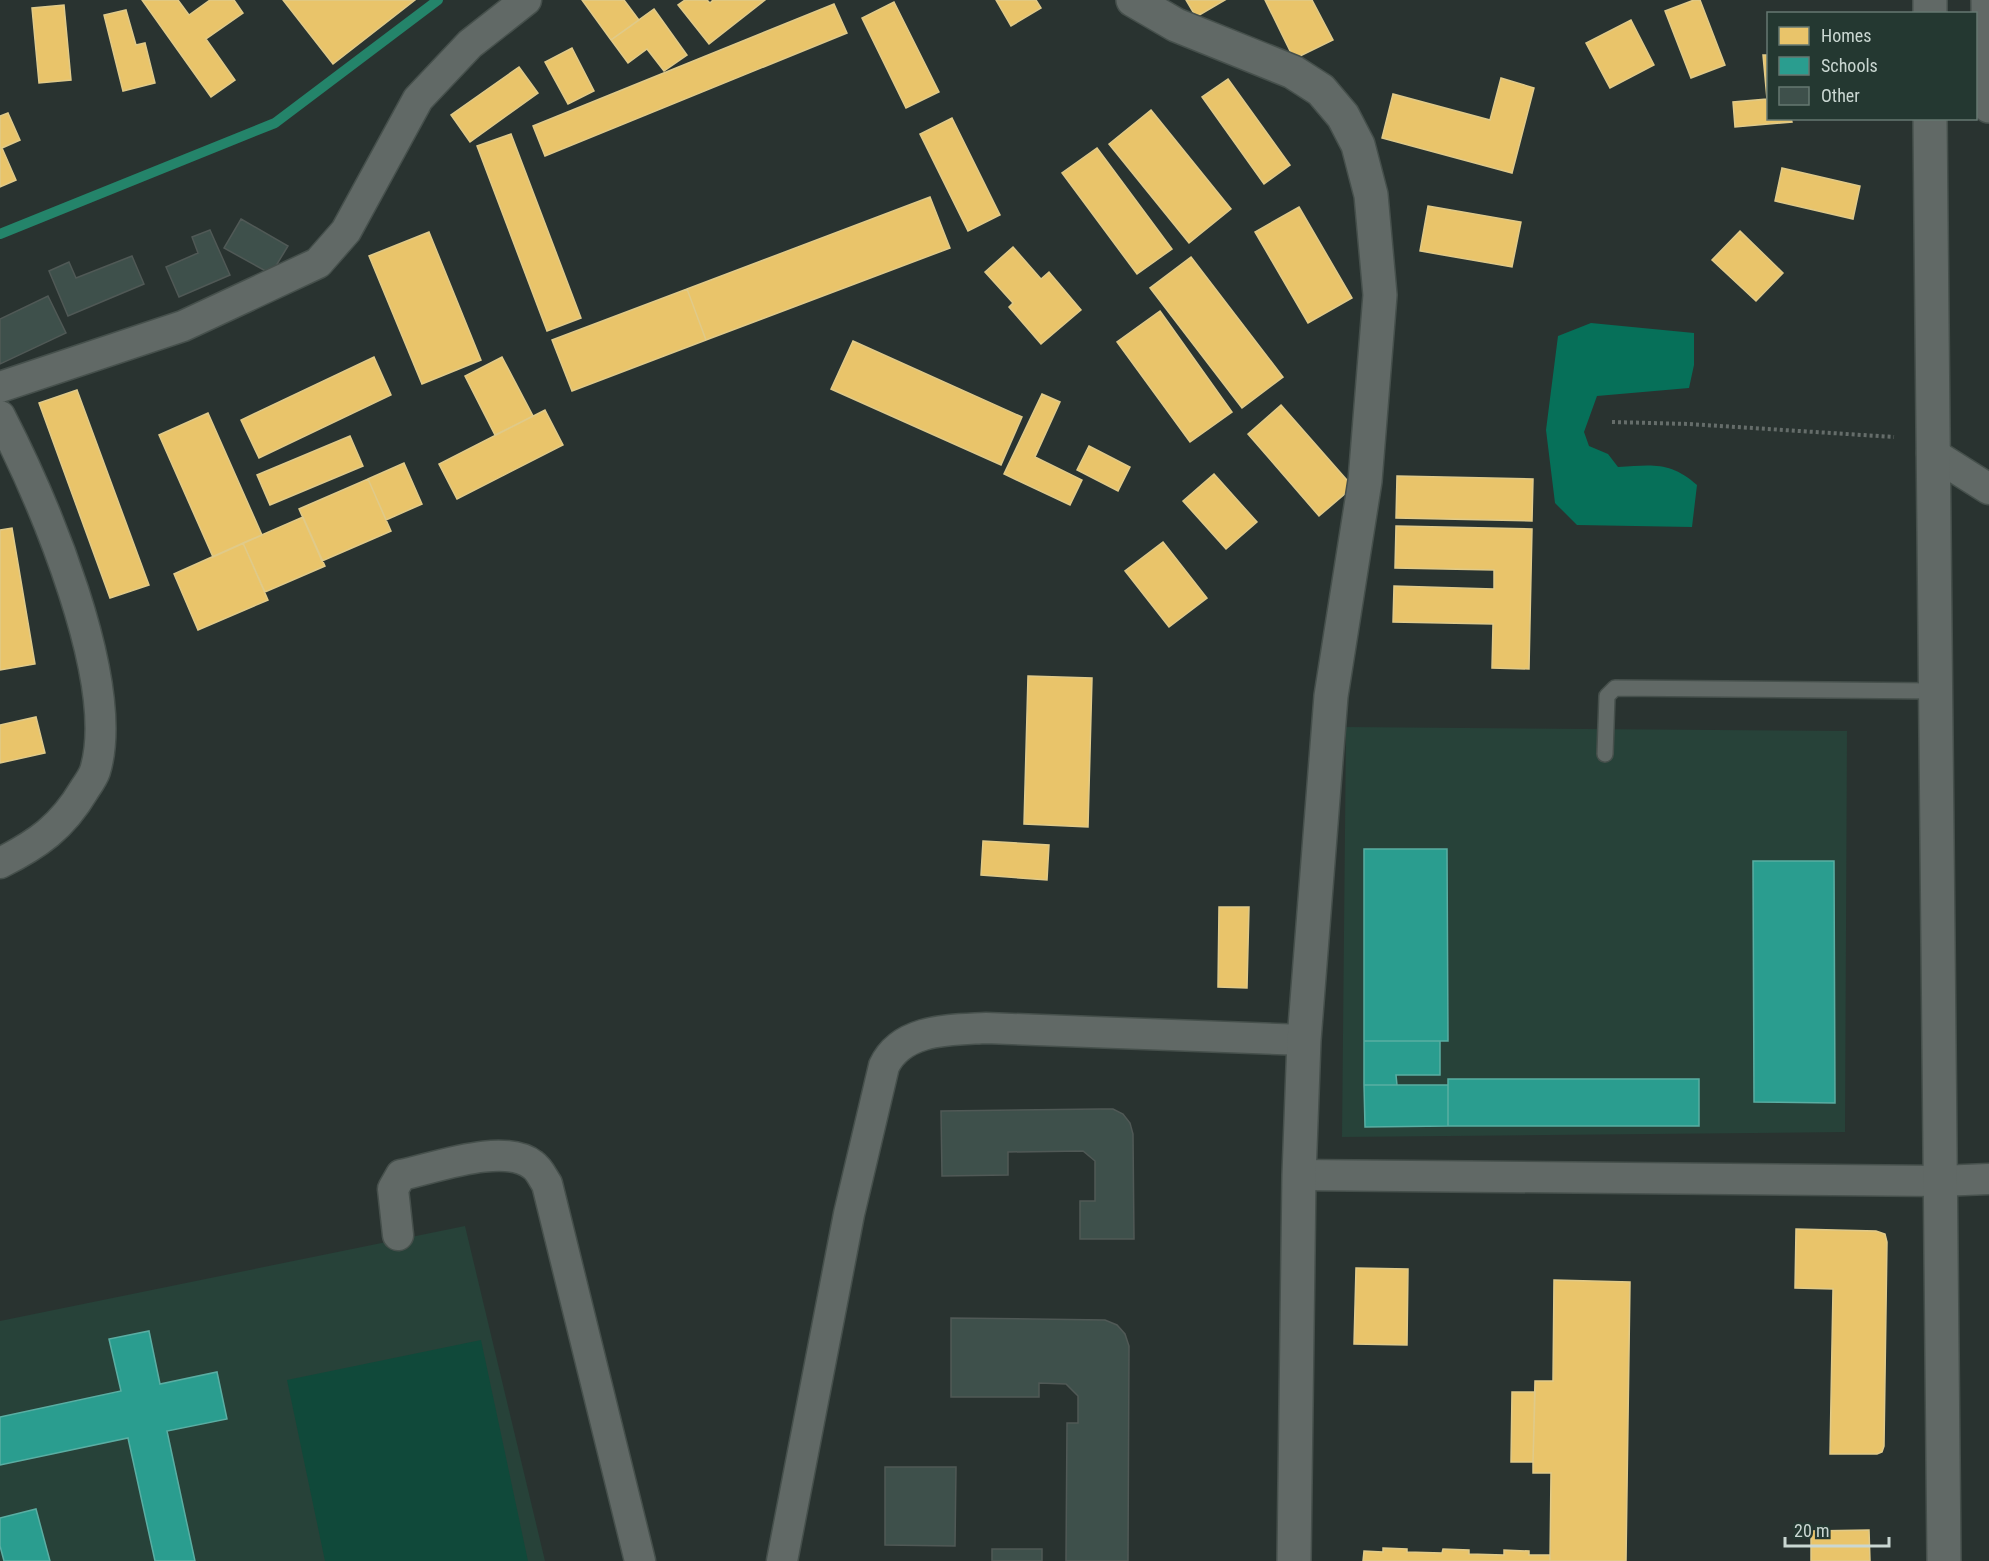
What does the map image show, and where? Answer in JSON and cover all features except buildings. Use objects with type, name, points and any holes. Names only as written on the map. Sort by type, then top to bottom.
[{"type":"street","points":[[0,387],[183,326],[318,263],[346,231],[418,99],[470,44],[526,0]]},
{"type":"street","points":[[1133,0],[1176,25],[1293,72],[1321,90],[1343,116],[1358,146],[1371,195],[1380,295],[1365,481],[1331,696],[1304,1040],[1299,1175],[1294,1561]]},
{"type":"street","points":[[1988,0],[1989,106]]},
{"type":"street","points":[[1930,120],[1944,1561]]},
{"type":"street","points":[[0,416],[20,456],[79,606],[100,698],[100,748],[94,773],[72,810],[46,838],[0,863]]},
{"type":"street","points":[[1932,453],[1989,489]]},
{"type":"street","points":[[782,1561],[849,1214],[884,1066],[900,1044],[937,1031],[986,1028],[1304,1040]]},
{"type":"street","points":[[398,1235],[393,1189],[401,1175],[486,1156],[514,1156],[533,1165],[547,1184],[640,1561]]},
{"type":"street","points":[[1299,1175],[1940,1181],[1989,1179]]},
{"type":"lane","points":[[1605,754],[1607,696],[1615,688],[1935,691]]},
{"type":"path","points":[[1612,422],[1689,424],[1894,437]]},
{"type":"shaded area","points":[[1346,727],[1847,731],[1845,1132],[1342,1137]]},
{"type":"shaded area","points":[[465,1226],[545,1561],[0,1561],[0,1321]]},
{"type":"green space","points":[[1591,323],[1694,333],[1694,365],[1689,388],[1597,396],[1584,432],[1589,446],[1608,454],[1618,467],[1651,465],[1669,468],[1697,485],[1692,527],[1577,525],[1555,503],[1546,430],[1558,336]]},
{"type":"green space","points":[[481,1340],[528,1561],[325,1561],[287,1380]]},
{"type":"waterway","points":[[0,234],[275,123],[438,0]]}]
